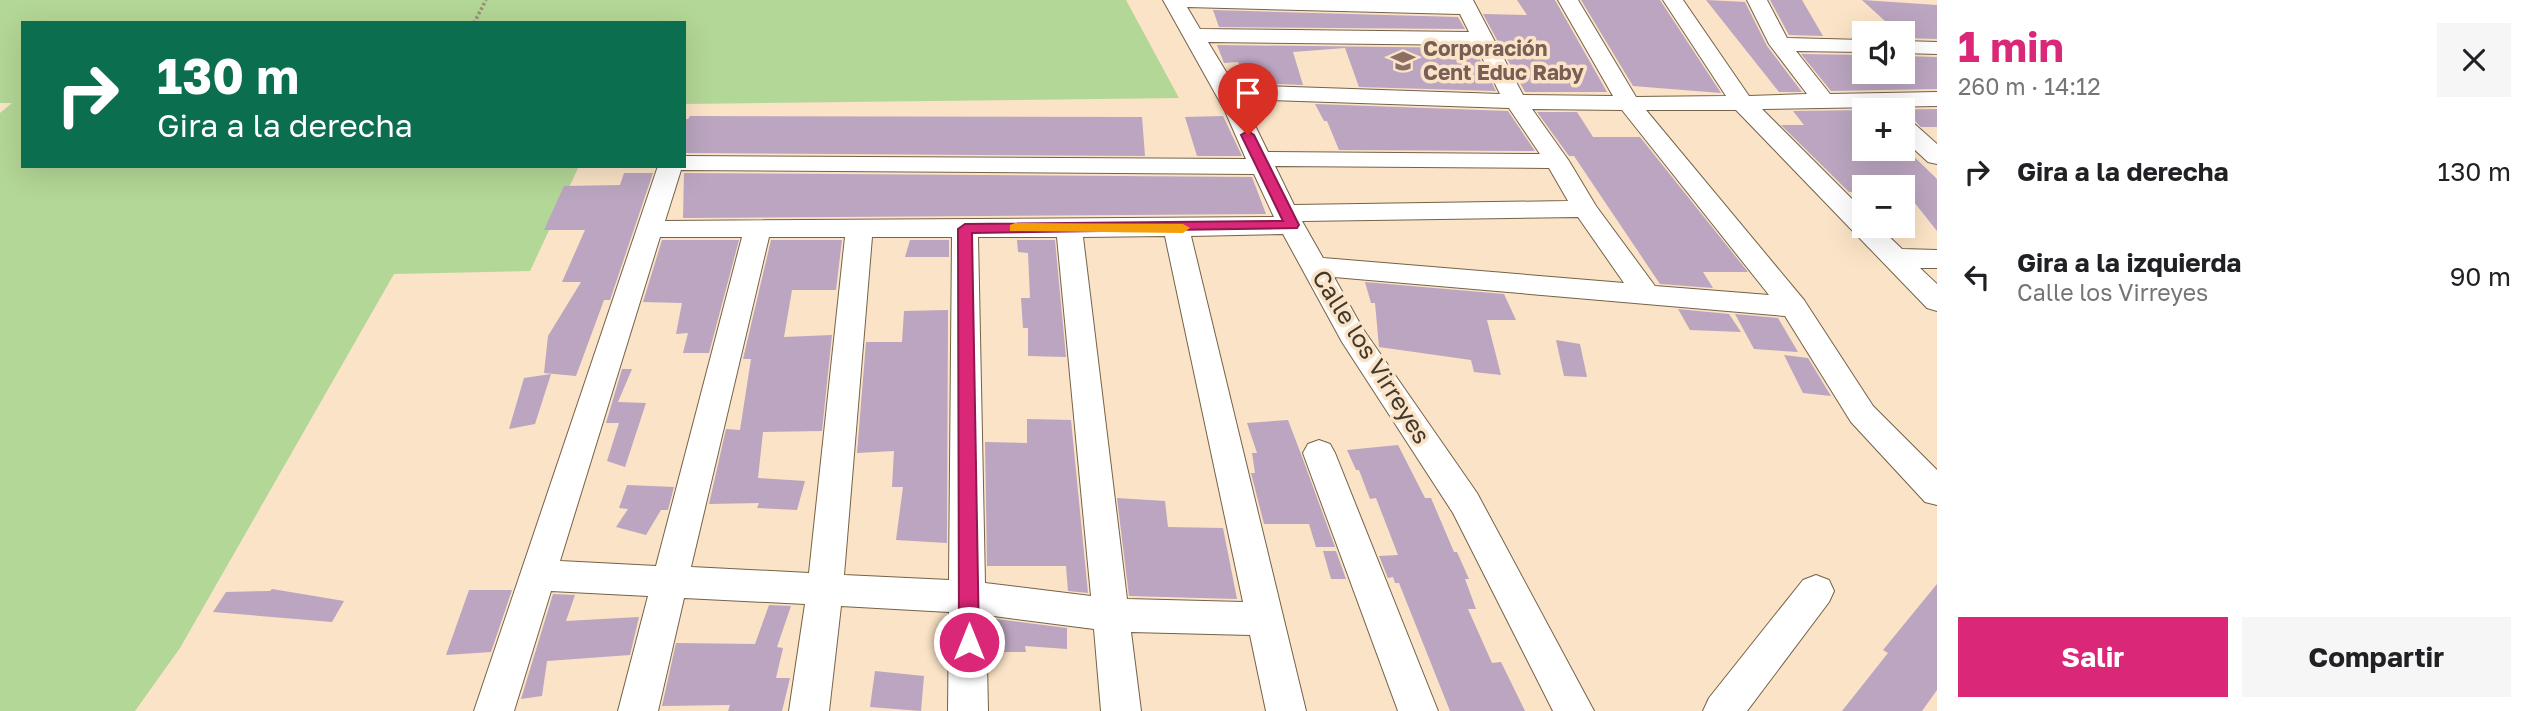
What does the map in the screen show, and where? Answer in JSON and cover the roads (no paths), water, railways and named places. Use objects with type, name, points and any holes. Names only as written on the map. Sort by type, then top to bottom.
[{"type":"street","points":[[1568,0],[1628,103],[1794,307],[1863,414],[1937,492]]},
{"type":"street","points":[[1673,0],[1742,103],[1937,301]]},
{"type":"street","points":[[1757,0],[1780,44],[1824,100]]},
{"type":"street","points":[[1173,1],[1465,4],[1515,102],[1557,161],[1585,209],[1647,295]]},
{"type":"street","name":"Calle los Virreyes","points":[[1173,1],[1226,92],[1288,219],[1352,335],[1465,503],[1574,711]]},
{"type":"street","points":[[1193,35],[1482,39]]},
{"type":"street","points":[[1780,44],[1852,46]]},
{"type":"street","points":[[1915,47],[1937,48]]},
{"type":"street","points":[[1226,92],[1515,102],[1852,102]]},
{"type":"street","points":[[1915,101],[1937,99]]},
{"type":"street","points":[[1915,137],[1937,157]]},
{"type":"street","points":[[686,163],[1557,161]]},
{"type":"street","points":[[494,711],[669,168]]},
{"type":"street","points":[[650,229],[1176,228],[1288,219],[1585,209]]},
{"type":"street","points":[[1069,227],[1121,711]]},
{"type":"street","points":[[1176,228],[1286,711]]},
{"type":"street","points":[[638,711],[757,229]]},
{"type":"street","points":[[965,229],[968,711]]},
{"type":"street","points":[[809,711],[825,590],[859,230]]},
{"type":"street","points":[[1894,258],[1937,259]]},
{"type":"street","points":[[1314,266],[1794,307]]},
{"type":"street","points":[[1319,453],[1418,711]]},
{"type":"street","points":[[539,575],[969,597],[1111,615],[1265,619]]},
{"type":"street","points":[[1723,711],[1816,591]]},
{"type":"place","name":"Corporación Cent Educ Raby","points":[[1403,61]]}]
